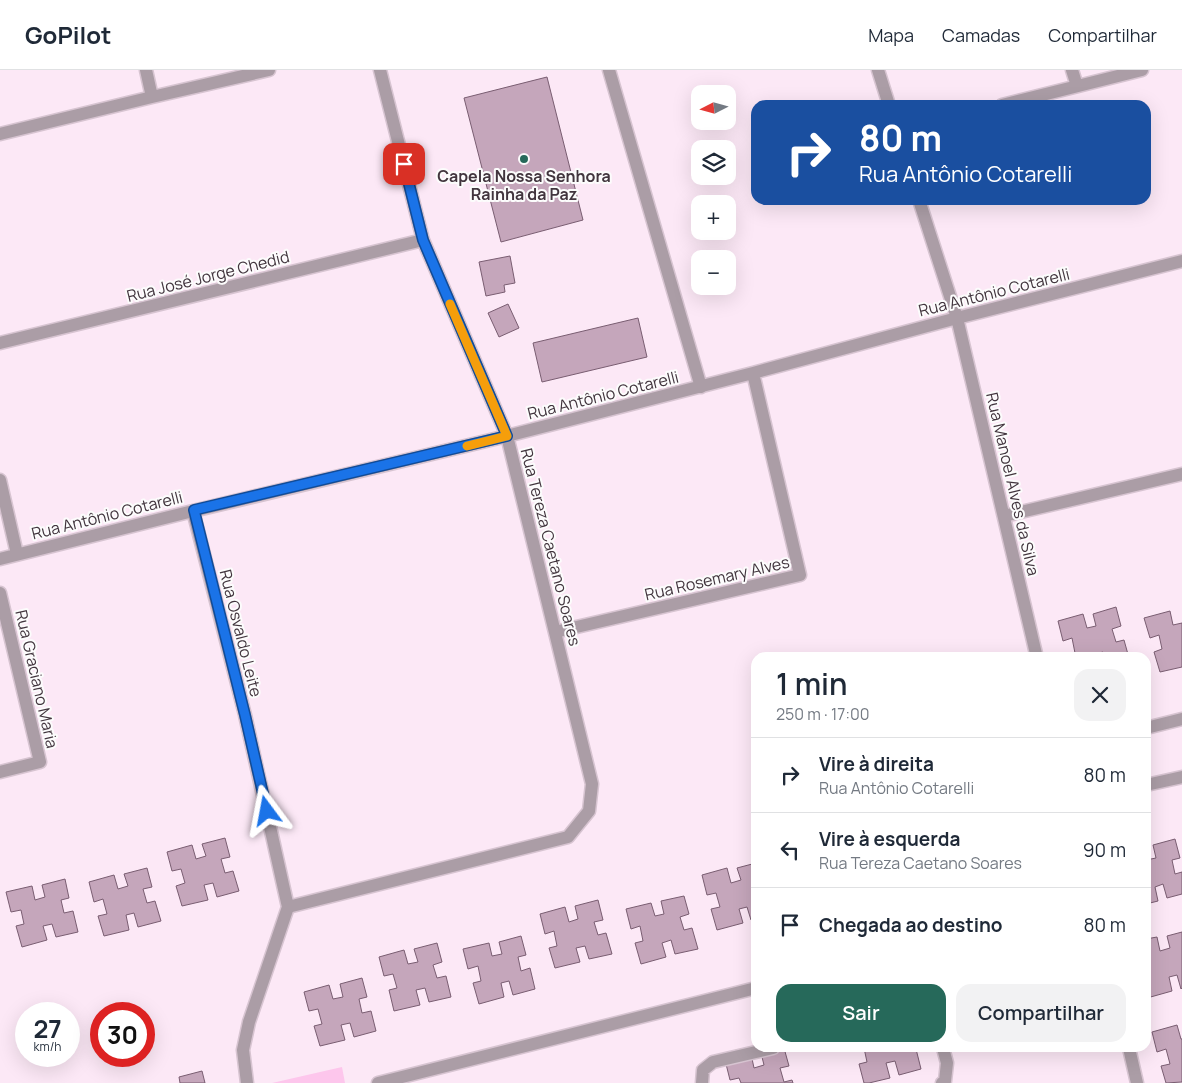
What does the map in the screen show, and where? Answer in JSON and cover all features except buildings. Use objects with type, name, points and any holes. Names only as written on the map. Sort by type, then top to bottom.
[{"type":"street","points":[[146,70],[152,97]]},
{"type":"street","points":[[0,134],[270,70]]},
{"type":"street","name":"Rua Tereza Caetano Soares","points":[[288,907],[568,838],[589,812],[592,784],[507,436],[423,240],[380,70]]},
{"type":"street","points":[[609,70],[700,386]]},
{"type":"street","points":[[878,70],[887,100]]},
{"type":"street","points":[[1072,70],[1077,86]]},
{"type":"street","points":[[1022,100],[1142,70]]},
{"type":"street","name":"Rua Manoel Alves da Silva","points":[[921,205],[957,318],[1036,652]]},
{"type":"street","name":"Rua José Jorge Chedid","points":[[0,343],[423,240]]},
{"type":"street","name":"Rua Antônio Cotarelli","points":[[0,559],[194,510],[507,436],[1182,261]]},
{"type":"street","name":"Rua Rosemary Alves","points":[[555,632],[800,575],[753,373]]},
{"type":"street","points":[[1004,516],[1182,474]]},
{"type":"street","points":[[0,480],[17,554]]},
{"type":"street","name":"Rua Osvaldo Leite","points":[[194,510],[245,715],[288,907]]},
{"type":"street","name":"Rua Graciano Maria","points":[[0,593],[40,762],[0,772]]},
{"type":"street","points":[[1151,727],[1182,719]]},
{"type":"street","points":[[1151,785],[1182,777]]},
{"type":"street","points":[[247,1083],[244,1050],[249,1022],[288,907]]},
{"type":"street","points":[[378,1083],[751,989]]},
{"type":"street","points":[[702,1083],[703,1070],[713,1062],[756,1052]]},
{"type":"street","points":[[942,1083],[945,1081],[947,1063],[944,1052]]},
{"type":"street","points":[[1130,1052],[1137,1083]]},
{"type":"shaded area","points":[[342,1067],[345,1083],[272,1083]]},
{"type":"slow traffic","points":[[450,304],[507,436],[467,446]]},
{"type":"place","name":"Capela Nossa Senhora Rainha da Paz","points":[[524,159]]},
{"type":"route","points":[[267,811],[194,510],[507,436],[423,240],[404,164]]}]
